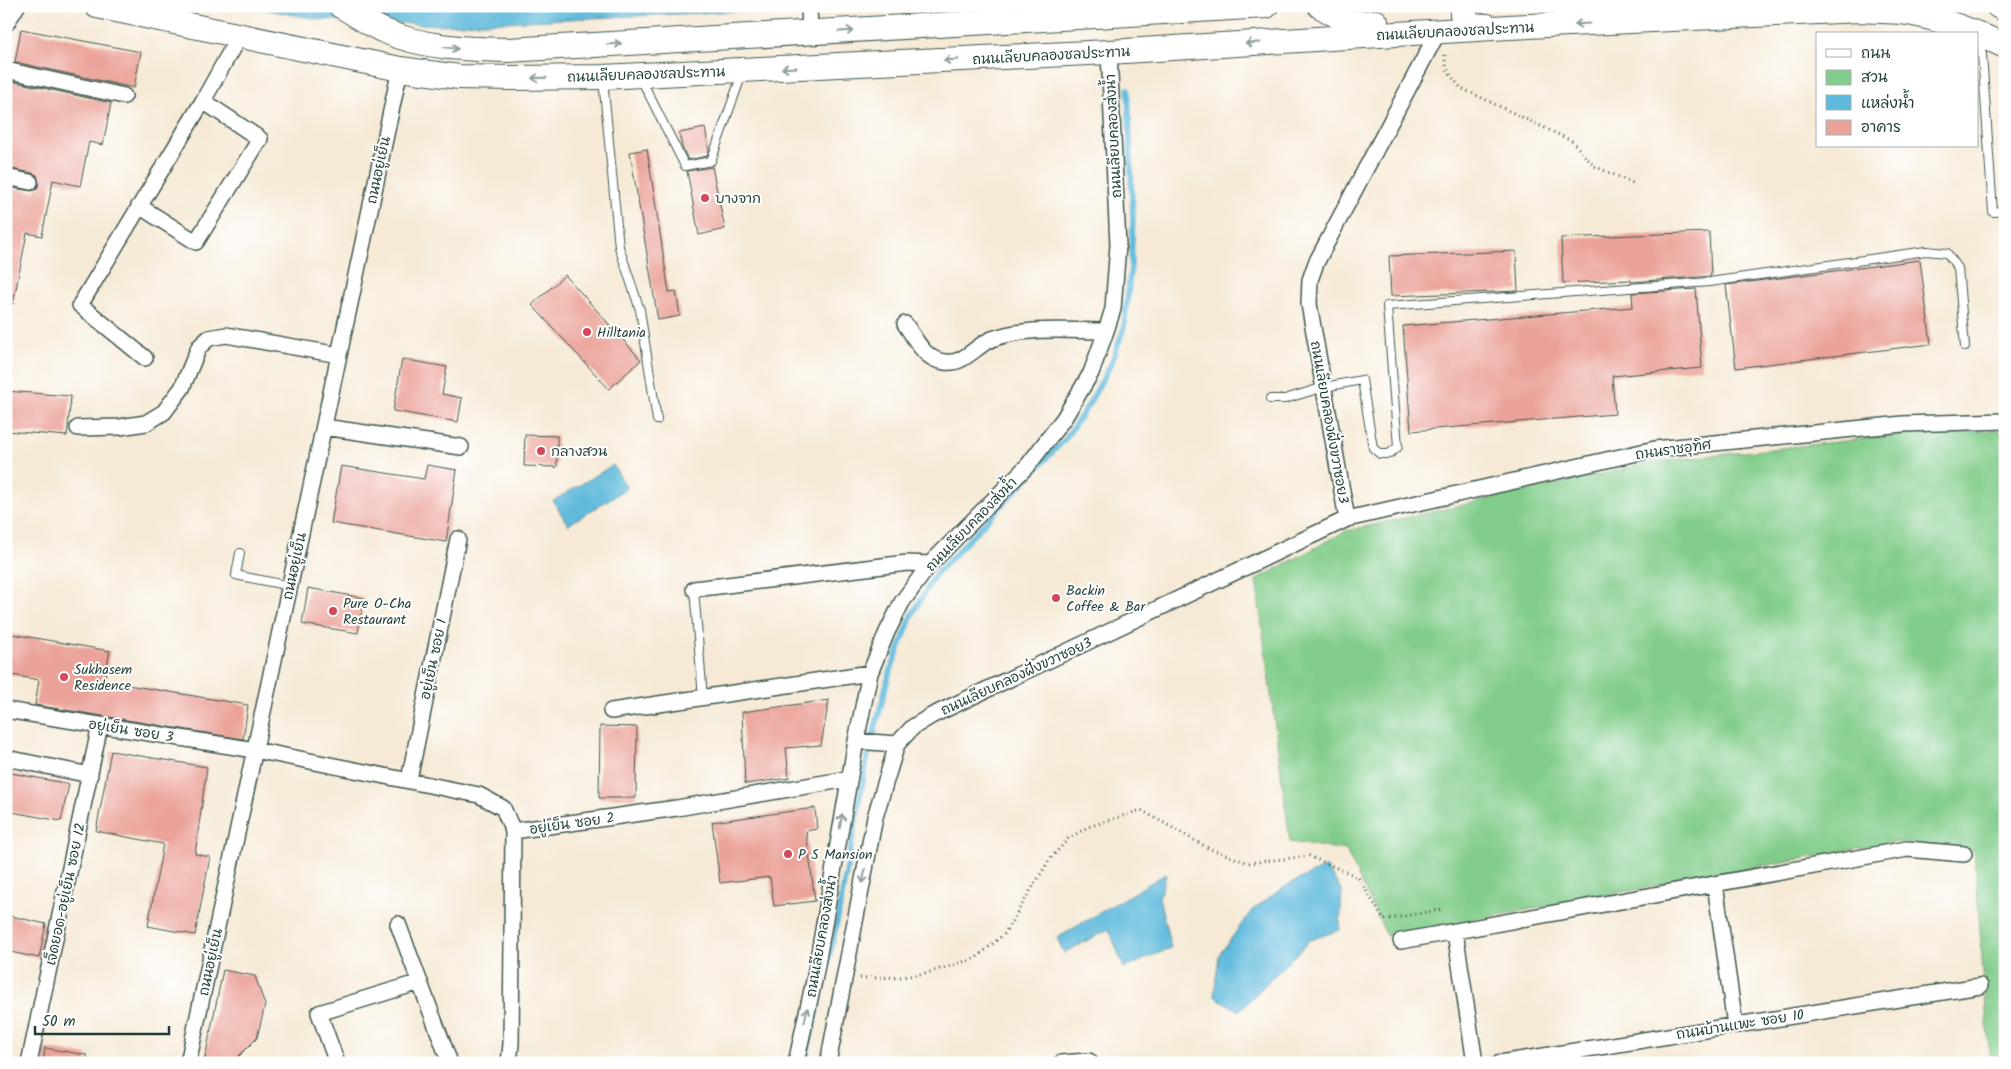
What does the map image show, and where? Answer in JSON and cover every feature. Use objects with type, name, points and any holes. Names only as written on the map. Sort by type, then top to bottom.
[{"type":"main road","name":"ถนนเลียบคลองชลประทาน","points":[[97,6],[400,69],[460,77],[603,77],[1109,52],[1509,27],[1860,10],[1902,12],[1938,20],[1972,32]]},
{"type":"main road","points":[[341,6],[381,29],[423,44],[462,49],[508,50],[1266,6]]},
{"type":"main road","points":[[1320,6],[1350,23],[1418,21],[1419,28],[1408,33]]},
{"type":"main road","points":[[1467,6],[1462,15],[1467,24],[1509,27]]},
{"type":"main road","points":[[1998,6],[2005,9]]},
{"type":"main road","name":"ถนนเลียบคลองชลประทาน","points":[[1978,34],[2005,46]]},
{"type":"street","points":[[6,24],[17,6]]},
{"type":"street","points":[[809,6],[810,33]]},
{"type":"street","name":"ถนนเลียบคลองฝั่งขวาซอย3","points":[[897,744],[913,727],[931,716],[1347,519],[1309,304],[1310,280],[1316,263],[1443,31]]},
{"type":"street","points":[[146,358],[80,305],[203,101],[239,36]]},
{"type":"street","name":"ถนนเลียบคลองส่งน้ำ","points":[[796,1063],[815,976],[848,779],[870,673],[887,632],[902,602],[930,564],[1029,464],[1064,418],[1091,373],[1113,309],[1118,245],[1109,52]]},
{"type":"street","name":"ถนนอยู่เย็น","points":[[188,1063],[400,69]]},
{"type":"street","points":[[6,70],[124,96]]},
{"type":"street","points":[[140,206],[196,242],[260,139],[203,101]]},
{"type":"street","points":[[6,177],[30,182]]},
{"type":"street","points":[[905,324],[922,351],[937,361],[947,363],[961,360],[990,340],[1028,331],[1106,331]]},
{"type":"street","points":[[78,428],[120,427],[146,423],[164,412],[182,388],[199,347],[209,338],[226,335],[339,355]]},
{"type":"street","name":"ถนนราชอุทิศ","points":[[1347,519],[1655,449],[1903,424],[2005,421]]},
{"type":"street","points":[[324,427],[461,447]]},
{"type":"street","name":"อยู่เย็น ซอย 1","points":[[409,780],[458,539]]},
{"type":"street","points":[[694,590],[907,563],[930,564]]},
{"type":"street","points":[[611,711],[870,673]]},
{"type":"street","name":"อยู่เย็น ซอย 3","points":[[6,710],[255,750]]},
{"type":"street","name":"เจ็ดยอด-อยู่เย็น ซอย 12","points":[[29,1063],[100,725]]},
{"type":"street","points":[[828,1063],[875,817],[897,744],[856,741]]},
{"type":"street","name":"อยู่เย็น ซอย 2","points":[[255,750],[479,795],[503,808],[513,831],[677,808],[848,779]]},
{"type":"street","points":[[6,758],[90,775]]},
{"type":"street","points":[[509,1063],[511,1044],[513,831]]},
{"type":"street","points":[[1401,941],[1907,849],[1964,854]]},
{"type":"street","points":[[1714,884],[1735,1025]]},
{"type":"street","points":[[398,924],[450,1063]]},
{"type":"street","points":[[1455,932],[1475,1063]]},
{"type":"street","points":[[336,1063],[319,1012],[420,982]]},
{"type":"street","name":"ถนนบ้านแพะ ซอย 10","points":[[1500,1063],[1980,986]]},
{"type":"street","points":[[1061,1063],[1089,1061]]},
{"type":"lane","points":[[1981,35],[1993,212],[2005,212]]},
{"type":"lane","points":[[639,75],[686,166],[711,161],[743,70]]},
{"type":"lane","points":[[603,77],[620,247],[640,310],[657,420]]},
{"type":"lane","points":[[1270,399],[1286,399],[1324,387],[1362,380],[1373,448],[1380,454],[1389,454],[1398,447],[1387,306],[1710,282],[1926,251],[1947,252],[1958,268],[1965,347]]},
{"type":"lane","points":[[240,553],[236,575],[290,586]]},
{"type":"lane","points":[[694,590],[703,698]]},
{"type":"path","points":[[1443,31],[1444,61],[1450,76],[1461,88],[1572,141],[1594,166],[1632,183]]},
{"type":"path","points":[[845,979],[880,976],[904,977],[930,972],[976,958],[1004,934],[1050,859],[1068,839],[1088,827],[1141,810],[1208,848],[1248,863],[1309,856],[1358,877],[1384,920],[1443,909]]},
{"type":"green space","points":[[2005,430],[2005,1063],[1990,1063],[1974,850],[1891,842],[1387,936],[1346,850],[1290,842],[1256,580],[1346,531],[1655,462],[1917,433]]},
{"type":"water","points":[[245,6],[849,6],[440,25],[317,19]]},
{"type":"water","points":[[613,465],[627,488],[568,525],[553,501]]},
{"type":"water","points":[[1326,867],[1342,891],[1340,930],[1310,940],[1239,1011],[1214,996],[1219,955],[1252,910],[1289,884]]},
{"type":"water","points":[[1167,873],[1159,897],[1171,948],[1124,968],[1109,929],[1064,953],[1057,938]]},
{"type":"building","points":[[21,29],[141,52],[134,88],[15,62]]},
{"type":"building","points":[[11,81],[111,103],[103,145],[89,142],[80,186],[53,180],[42,236],[27,233],[13,304],[6,303],[6,187],[32,191],[37,189],[39,183],[37,175],[6,168],[6,87],[10,88]]},
{"type":"building","points":[[705,128],[709,150],[707,156],[688,160],[682,147],[679,133]]},
{"type":"building","points":[[647,149],[669,292],[676,291],[680,316],[658,320],[630,152]]},
{"type":"building","name":"บางจาก","points":[[712,167],[725,229],[699,235],[687,171]]},
{"type":"building","points":[[1709,232],[1711,276],[1631,282],[1631,280],[1563,283],[1561,238]]},
{"type":"building","points":[[1516,251],[1518,291],[1391,296],[1389,256]]},
{"type":"building","points":[[1920,260],[1931,344],[1736,368],[1726,285]]},
{"type":"building","name":"Hilltania","points":[[565,275],[641,360],[609,389],[532,305]]},
{"type":"building","points":[[1696,289],[1702,368],[1612,376],[1615,414],[1411,431],[1403,326],[1633,307],[1632,293]]},
{"type":"building","points":[[402,359],[447,367],[442,394],[462,398],[458,422],[393,411]]},
{"type":"building","points":[[6,391],[71,396],[67,436],[6,431]]},
{"type":"building","name":"กลางสวน","points":[[525,435],[557,436],[557,467],[524,466]]},
{"type":"building","points":[[427,465],[457,470],[446,542],[331,523],[341,466],[424,479]]},
{"type":"building","name":"Pure O-Cha Restaurant","points":[[308,588],[364,598],[358,633],[302,624]]},
{"type":"building","points":[[6,633],[110,651],[104,681],[248,705],[243,739],[35,705],[39,680],[6,674]]},
{"type":"building","points":[[829,700],[821,745],[786,748],[789,778],[745,784],[742,712]]},
{"type":"building","points":[[600,726],[637,727],[636,798],[599,798]]},
{"type":"building","points":[[111,751],[207,767],[195,854],[210,857],[195,935],[148,926],[163,844],[96,831]]},
{"type":"building","points":[[6,772],[69,784],[61,821],[6,811]]},
{"type":"building","points":[[815,808],[817,829],[806,831],[815,901],[774,906],[770,877],[720,883],[712,822]]},
{"type":"building","points":[[6,915],[46,924],[39,958],[6,951]]},
{"type":"building","points":[[223,970],[255,976],[265,1005],[257,1038],[232,1063],[204,1063]]},
{"type":"building","points":[[45,1048],[87,1055],[86,1063],[43,1063]]},
{"type":"waterway","points":[[805,1063],[837,922],[867,759],[889,675],[912,615],[934,576],[1065,439],[1089,404],[1111,364],[1124,327],[1131,266],[1133,221],[1128,89]]},
{"type":"place","name":"บางจาก","points":[[705,198]]},
{"type":"place","name":"Hilltania","points":[[587,332]]},
{"type":"place","name":"กลางสวน","points":[[541,451]]},
{"type":"place","name":"Backin Coffee & Bar","points":[[1056,598]]},
{"type":"place","name":"Pure O-Cha Restaurant","points":[[333,611]]},
{"type":"place","name":"Sukhasem Residence","points":[[64,677]]},
{"type":"place","name":"P S Mansion","points":[[788,854]]}]
